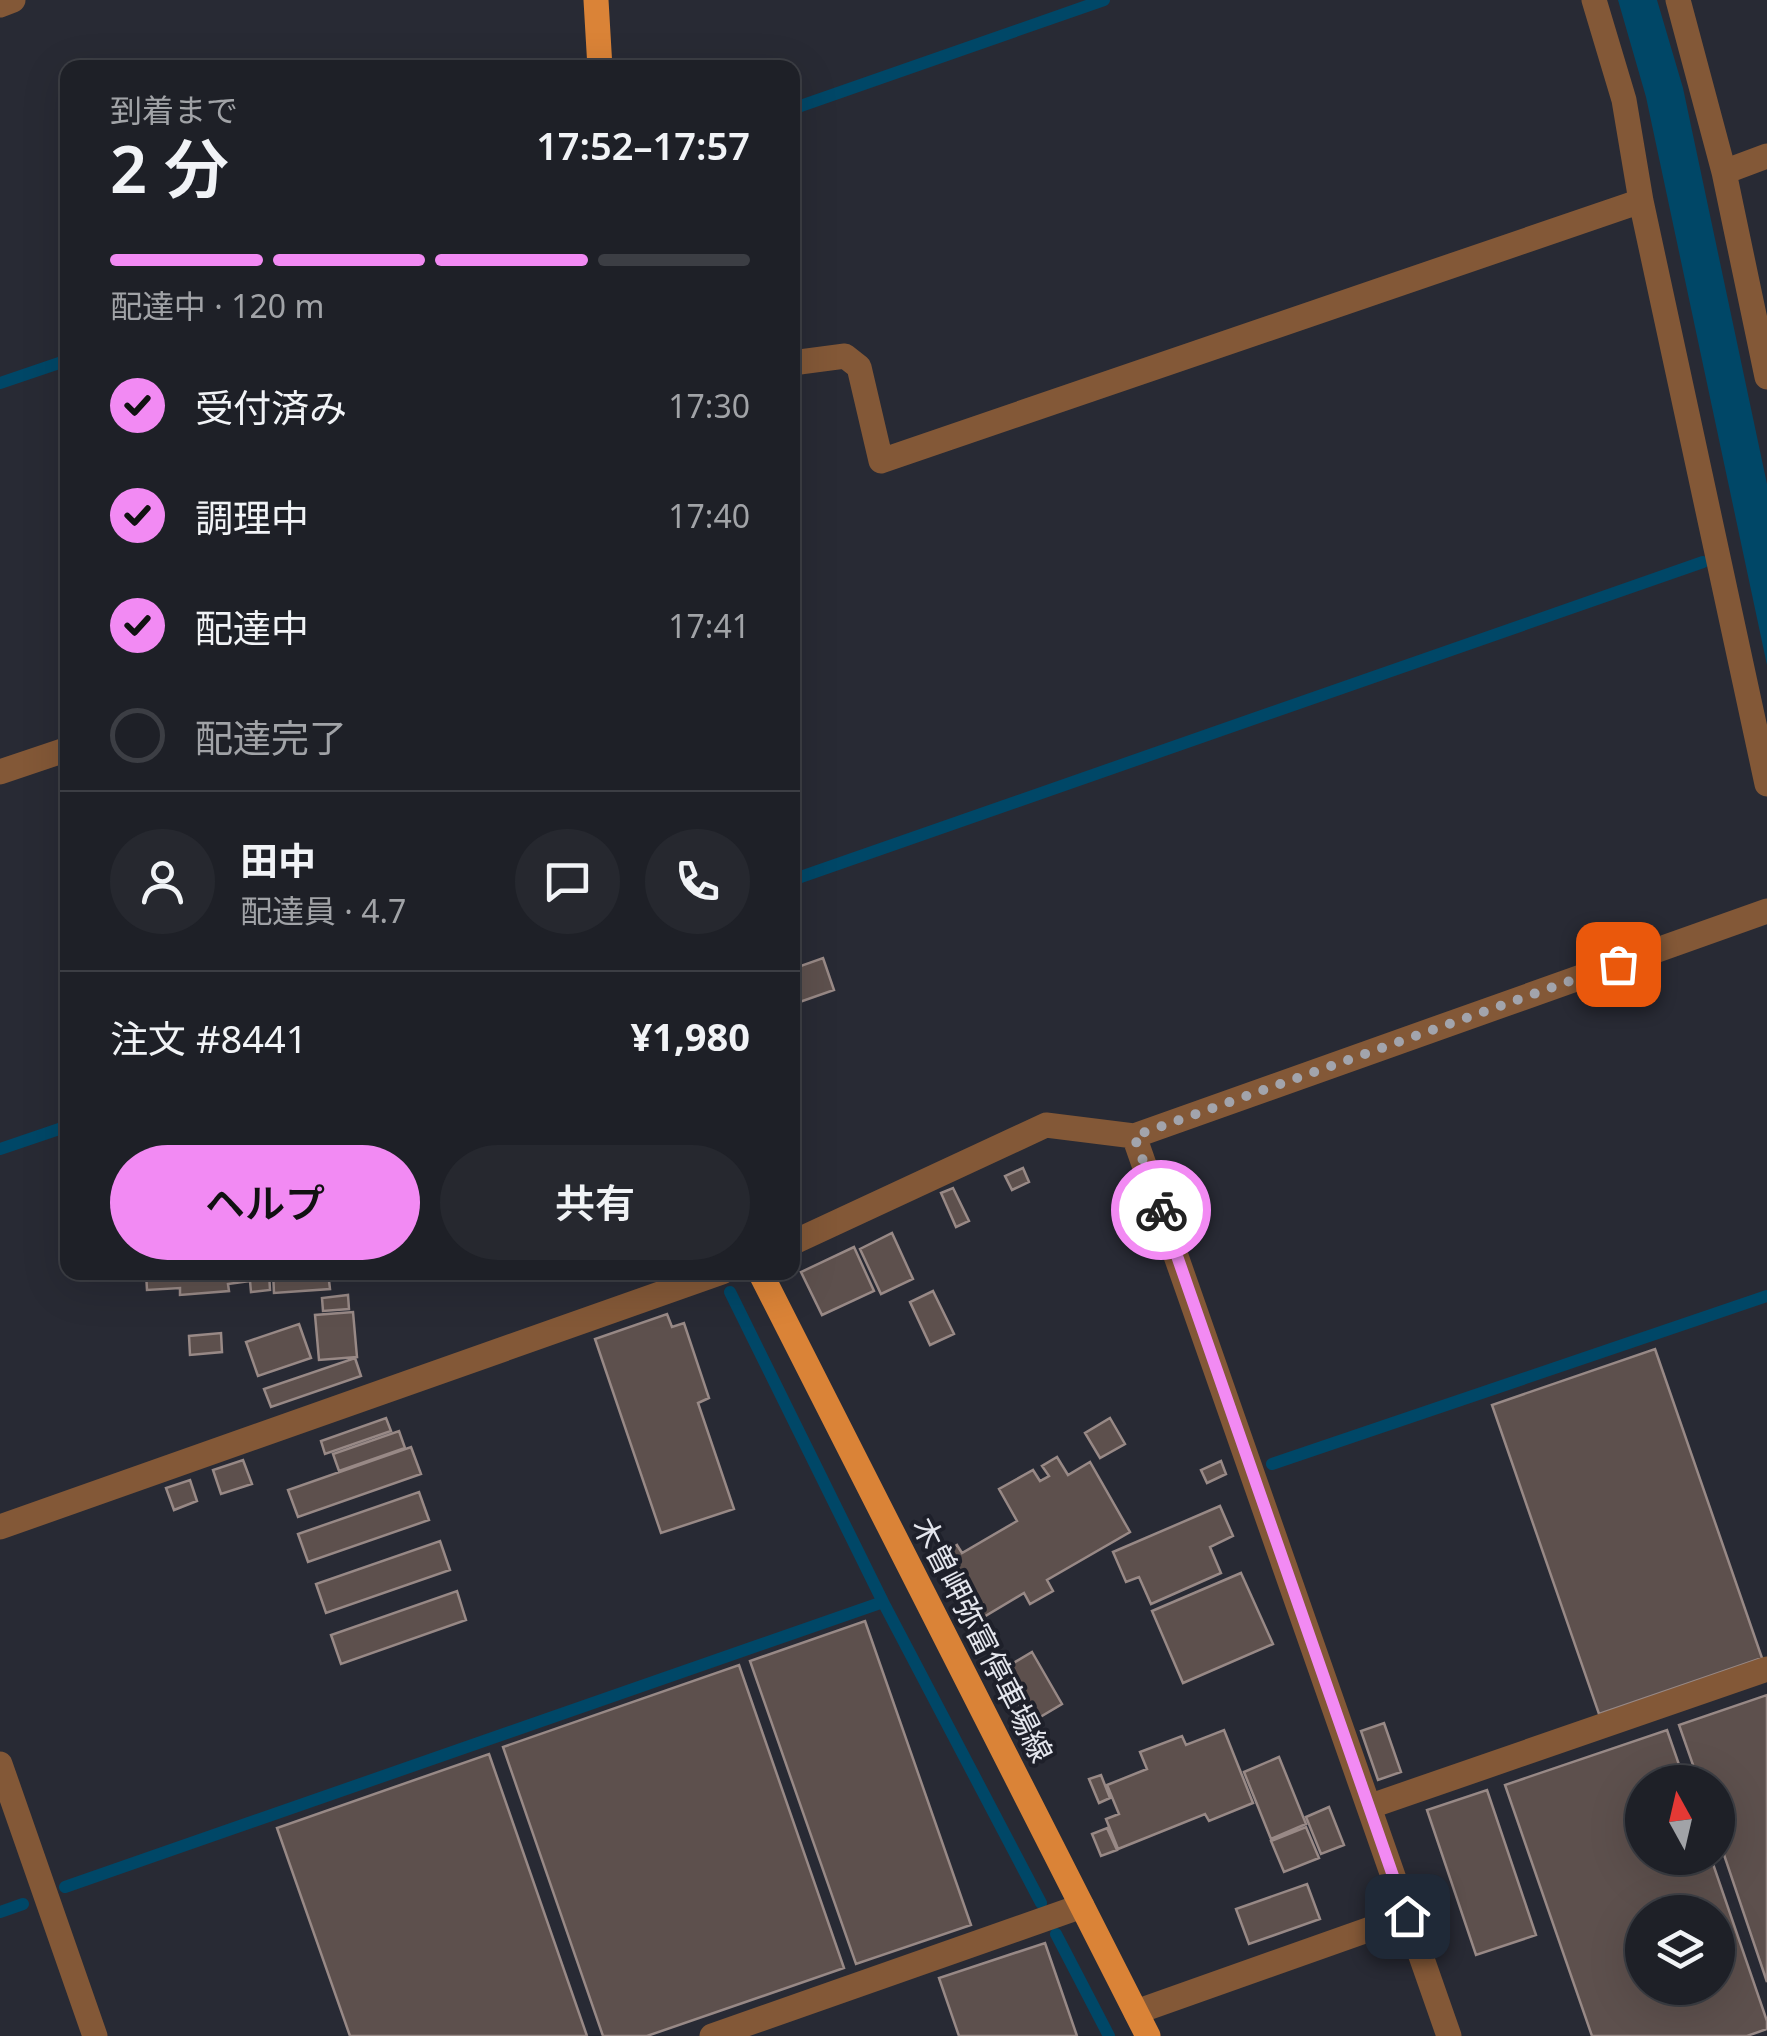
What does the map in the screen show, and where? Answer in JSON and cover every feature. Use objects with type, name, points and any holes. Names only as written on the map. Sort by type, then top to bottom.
[{"type":"main road","points":[[596,0],[600,60]]},
{"type":"main road","name":"木曽岬弥富停車場線","points":[[764,1280],[1148,2036]]},
{"type":"street","points":[[0,5],[14,0]]},
{"type":"street","points":[[1594,0],[1624,100],[1641,201],[1767,784]]},
{"type":"street","points":[[1678,0],[1724,172],[1767,377]]},
{"type":"street","points":[[1724,172],[1767,156]]},
{"type":"street","points":[[800,362],[845,356],[858,367],[881,462],[1641,201]]},
{"type":"street","points":[[0,772],[60,751]]},
{"type":"street","points":[[800,1239],[1046,1125],[1134,1136],[1767,911]]},
{"type":"street","points":[[1134,1136],[1371,1806],[1448,2036]]},
{"type":"street","points":[[0,1526],[699,1280]]},
{"type":"street","points":[[1371,1806],[1767,1669]]},
{"type":"street","points":[[0,1764],[95,2036]]},
{"type":"street","points":[[712,2036],[1082,1906]]},
{"type":"street","points":[[1136,2012],[1407,1916]]},
{"type":"water","points":[[1618,0],[1657,0],[1683,88],[1767,484],[1767,665],[1646,97]]},
{"type":"building","points":[[823,958],[834,990],[800,1002],[800,966]]},
{"type":"building","points":[[1023,1168],[1029,1182],[1012,1190],[1005,1176]]},
{"type":"building","points":[[953,1188],[969,1221],[956,1227],[941,1193]]},
{"type":"building","points":[[892,1233],[913,1279],[881,1294],[860,1249]]},
{"type":"building","points":[[854,1247],[874,1291],[822,1315],[801,1272]]},
{"type":"building","points":[[146,1280],[269,1280],[270,1290],[251,1292],[250,1281],[228,1284],[229,1291],[180,1295],[180,1288],[147,1290]]},
{"type":"building","points":[[273,1280],[329,1280],[330,1289],[274,1293]]},
{"type":"building","points":[[933,1291],[954,1334],[930,1345],[910,1302]]},
{"type":"building","points":[[348,1295],[349,1309],[323,1311],[322,1298]]},
{"type":"building","points":[[353,1312],[357,1357],[319,1360],[315,1315]]},
{"type":"building","points":[[667,1314],[672,1327],[684,1323],[709,1398],[698,1403],[734,1509],[661,1533],[595,1339]]},
{"type":"building","points":[[299,1324],[311,1358],[258,1376],[246,1342]]},
{"type":"building","points":[[221,1333],[222,1352],[190,1355],[189,1336]]},
{"type":"building","points":[[1655,1349],[1762,1658],[1599,1714],[1492,1405]]},
{"type":"building","points":[[355,1358],[361,1376],[271,1407],[264,1389]]},
{"type":"building","points":[[386,1418],[391,1431],[325,1454],[321,1441]]},
{"type":"building","points":[[1110,1418],[1125,1444],[1100,1458],[1085,1433]]},
{"type":"building","points":[[399,1431],[405,1448],[339,1471],[333,1454]]},
{"type":"building","points":[[411,1447],[421,1474],[298,1517],[288,1490]]},
{"type":"building","points":[[1057,1457],[1068,1475],[1090,1462],[1130,1532],[1047,1580],[1053,1591],[1030,1604],[1024,1593],[977,1621],[939,1556],[957,1545],[962,1553],[1017,1521],[999,1489],[1033,1470],[1040,1481],[1049,1476],[1042,1466]]},
{"type":"building","points":[[243,1460],[252,1484],[221,1494],[213,1470]]},
{"type":"building","points":[[1221,1461],[1226,1474],[1207,1483],[1201,1470]]},
{"type":"building","points":[[190,1480],[197,1501],[174,1510],[166,1488]]},
{"type":"building","points":[[419,1492],[429,1520],[308,1562],[298,1534]]},
{"type":"building","points":[[1220,1506],[1233,1536],[1210,1547],[1221,1573],[1151,1604],[1139,1577],[1126,1582],[1113,1552]]},
{"type":"building","points":[[440,1541],[450,1570],[326,1613],[316,1584]]},
{"type":"building","points":[[1241,1573],[1273,1644],[1183,1683],[1152,1611]]},
{"type":"building","points":[[457,1591],[466,1620],[341,1664],[331,1635]]},
{"type":"building","points":[[865,1621],[971,1925],[856,1964],[750,1661]]},
{"type":"building","points":[[1032,1652],[1062,1704],[1030,1723],[1000,1671]]},
{"type":"building","points":[[739,1665],[844,1968],[647,2036],[603,2036],[503,1747]]},
{"type":"building","points":[[1767,1695],[1767,1982],[1731,1875],[1735,1875],[1735,1765],[1693,1765],[1679,1725]]},
{"type":"building","points":[[1384,1723],[1401,1772],[1378,1780],[1361,1731]]},
{"type":"building","points":[[1224,1730],[1253,1803],[1209,1821],[1205,1814],[1118,1849],[1106,1819],[1119,1814],[1107,1785],[1147,1769],[1140,1752],[1182,1736],[1186,1745]]},
{"type":"building","points":[[1667,1730],[1679,1765],[1625,1765],[1625,1875],[1717,1875],[1724,1895],[1625,1895],[1625,2005],[1735,2005],[1735,1928],[1767,2029],[1747,2036],[1592,2036],[1505,1785]]},
{"type":"building","points":[[489,1754],[587,2036],[350,2036],[277,1828]]},
{"type":"building","points":[[1279,1757],[1306,1824],[1271,1839],[1244,1772]]},
{"type":"building","points":[[1101,1775],[1110,1798],[1099,1803],[1089,1779]]},
{"type":"building","points":[[1487,1790],[1536,1935],[1476,1955],[1427,1810]]},
{"type":"building","points":[[1329,1807],[1344,1845],[1321,1854],[1306,1817]]},
{"type":"building","points":[[1306,1827],[1319,1858],[1284,1872],[1271,1841]]},
{"type":"building","points":[[1107,1828],[1117,1850],[1101,1856],[1092,1834]]},
{"type":"building","points":[[1307,1884],[1320,1919],[1249,1944],[1236,1909]]},
{"type":"building","points":[[1045,1943],[1077,2036],[959,2036],[939,1978]]},
{"type":"waterway","points":[[800,106],[1104,0]]},
{"type":"waterway","points":[[0,383],[60,363]]},
{"type":"waterway","points":[[800,877],[1703,562]]},
{"type":"waterway","points":[[0,1149],[60,1129]]},
{"type":"waterway","points":[[730,1292],[883,1602],[1041,1903]]},
{"type":"waterway","points":[[1272,1464],[1767,1296]]},
{"type":"waterway","points":[[65,1887],[883,1602]]},
{"type":"waterway","points":[[0,1912],[23,1904]]},
{"type":"waterway","points":[[1056,1934],[1109,2036]]},
{"type":"way so far","points":[[1161,1210],[1134,1136],[1618,964]]},
{"type":"route","points":[[1161,1210],[1407,1916]]}]
